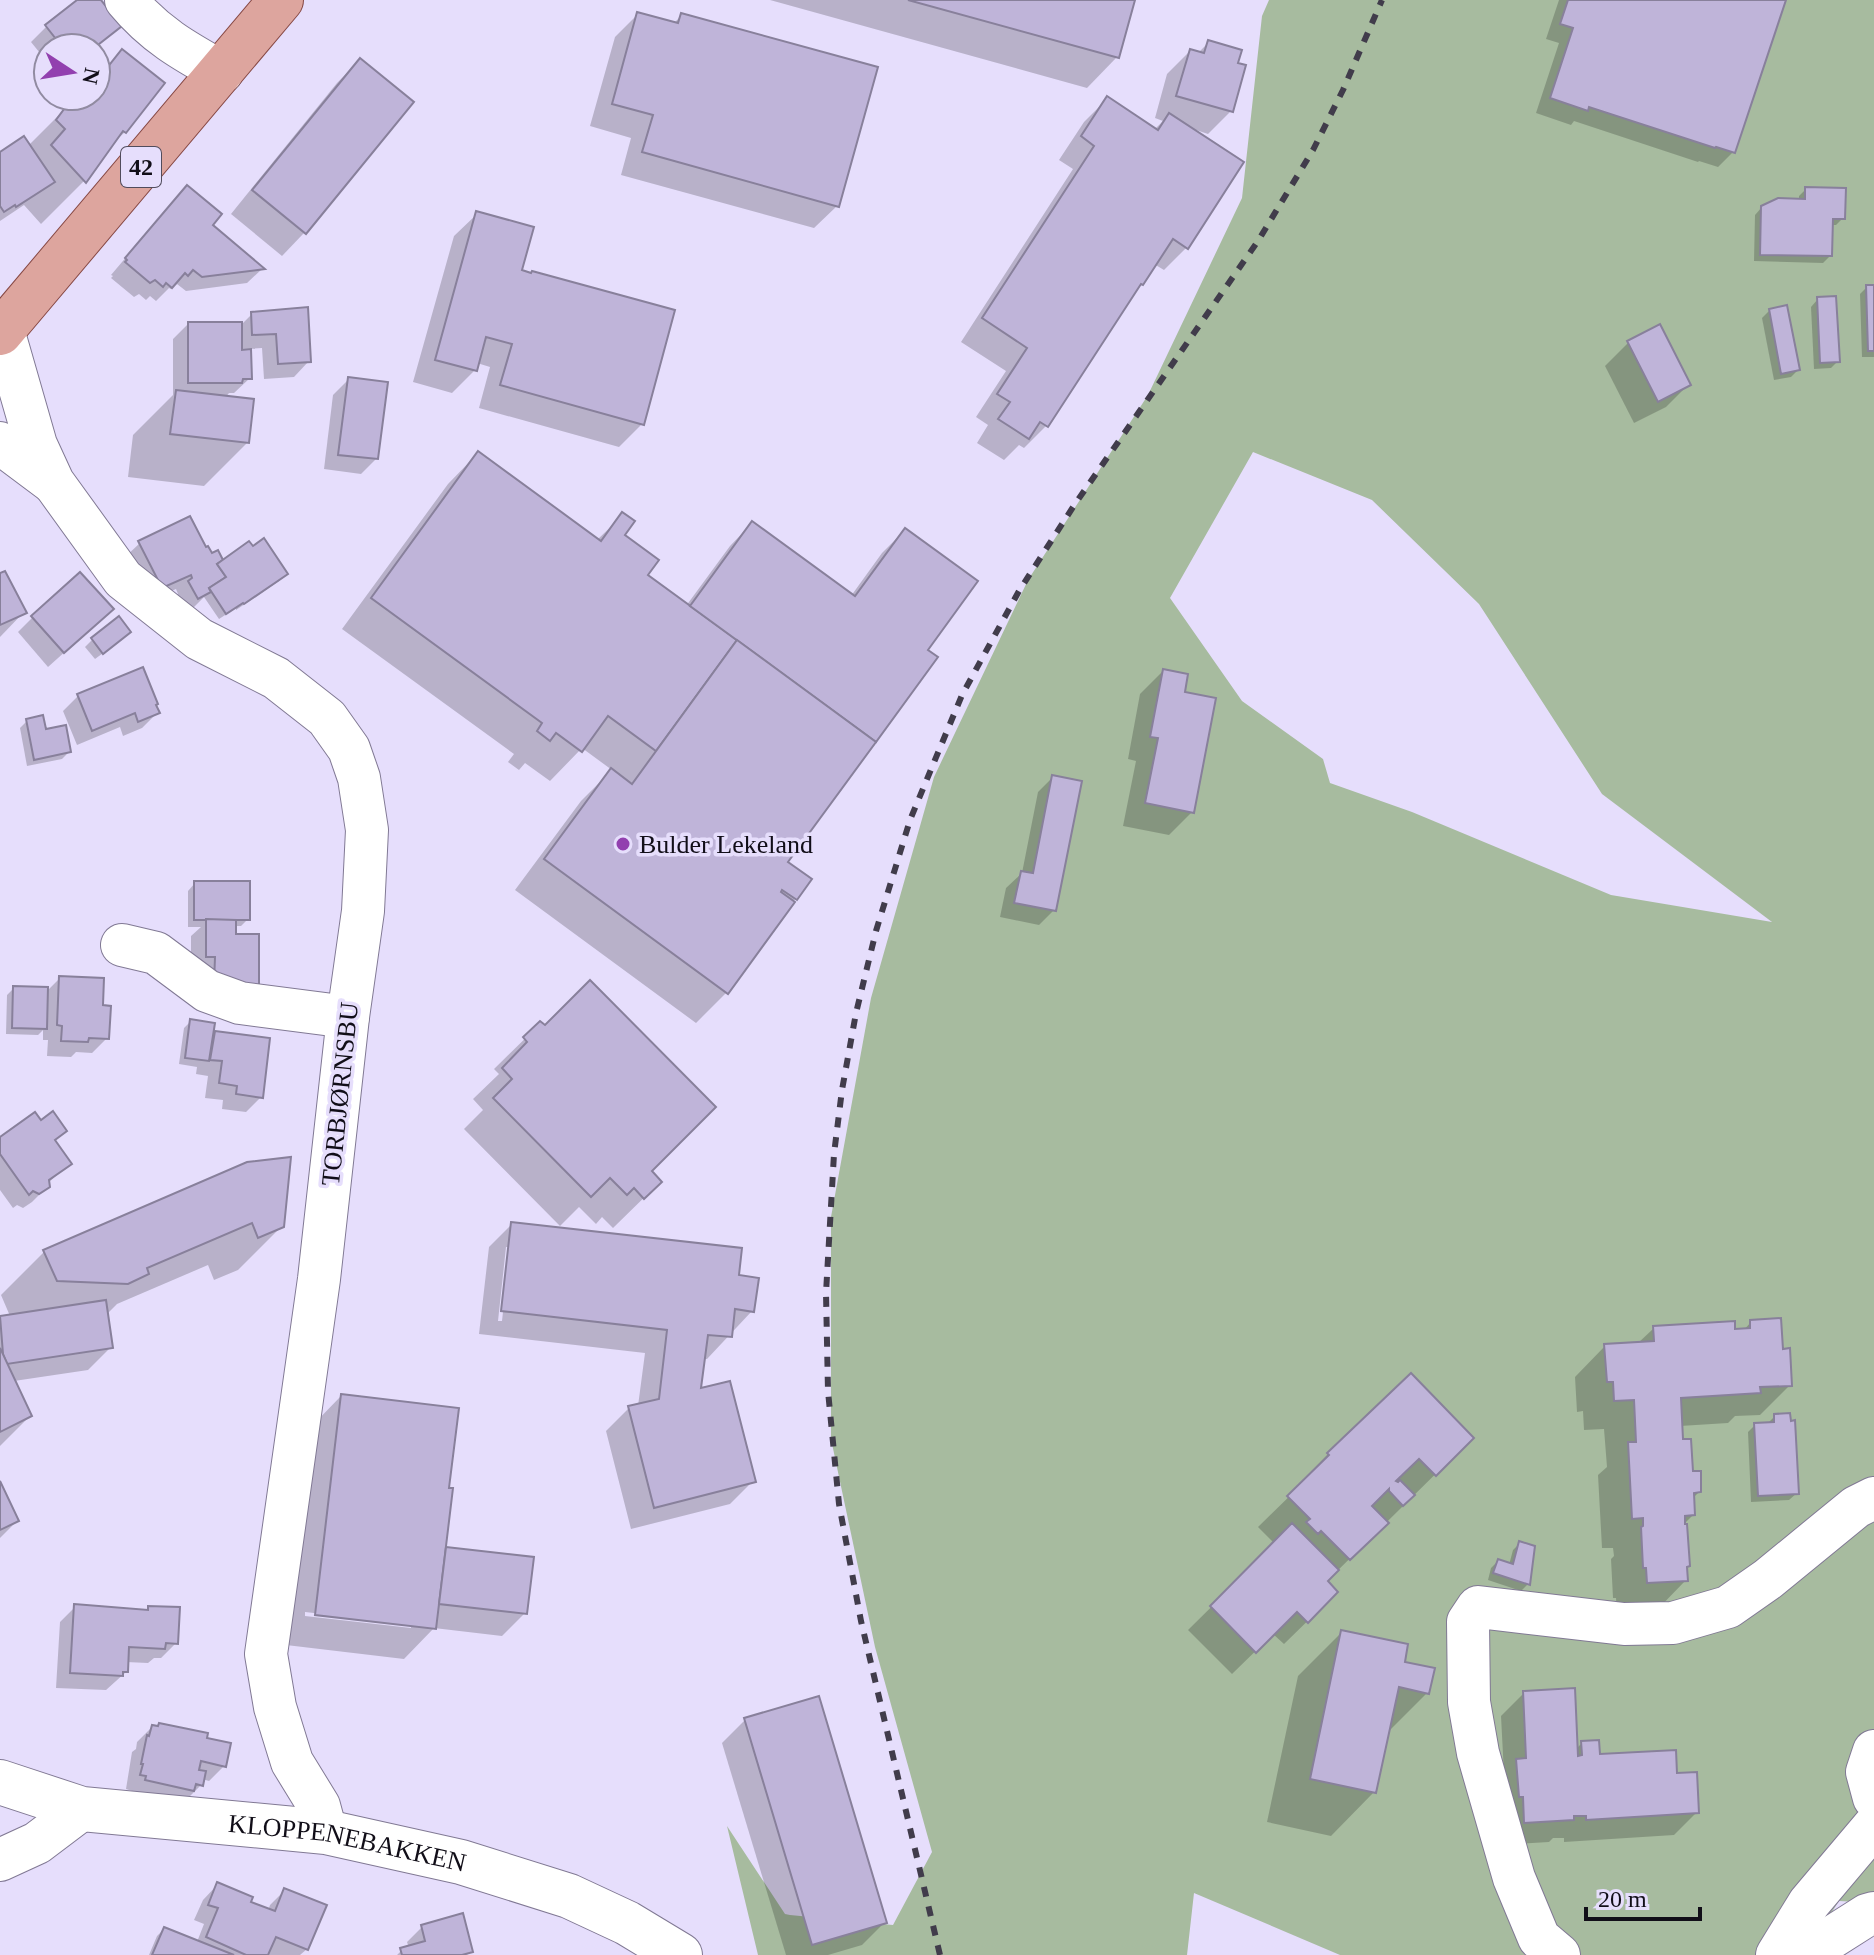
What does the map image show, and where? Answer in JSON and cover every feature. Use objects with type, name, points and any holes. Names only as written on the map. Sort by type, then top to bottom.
[{"type":"main road","name":"42","points":[[1,332],[281,0]]},
{"type":"main road","name":"KLOPPENEBAKKEN","points":[[0,1782],[82,1809],[326,1832],[461,1862],[569,1896],[627,1923],[680,1955]]},
{"type":"street","points":[[126,0],[165,39],[222,72]]},
{"type":"street","name":"TORBJØRNSBU","points":[[1,332],[36,445],[53,482],[123,579],[199,639],[276,678],[327,718],[349,749],[359,778],[367,830],[363,911],[319,1279],[266,1654],[275,1707],[292,1762],[319,1806],[326,1832]]},
{"type":"street","name":"TORBJØRNSBU","points":[[0,443],[53,482]]},
{"type":"street","points":[[122,945],[156,953],[207,991],[240,1003],[348,1017]]},
{"type":"street","points":[[1559,1955],[1539,1938],[1514,1878],[1478,1753],[1469,1702],[1468,1622],[1478,1607],[1624,1624],[1673,1623],[1728,1607],[1768,1579],[1856,1507],[1874,1498]]},
{"type":"street","points":[[1874,1751],[1867,1772],[1874,1798]]},
{"type":"street","points":[[0,1860],[37,1843],[82,1809]]},
{"type":"street","points":[[1777,1955],[1809,1903],[1874,1826]]},
{"type":"street","points":[[1804,1955],[1874,1913]]},
{"type":"green space","points":[[1269,0],[1874,0],[1874,1903],[1839,1901],[1804,1955],[1340,1955],[1194,1893],[1187,1955],[758,1955],[727,1826],[785,1914],[790,1915],[893,1925],[932,1852],[875,1647],[831,1439],[831,1217],[871,998],[934,777],[1028,580],[1148,395],[1242,198],[1262,16]],"holes":[[[1253,452],[1372,500],[1479,604],[1602,794],[1772,922],[1611,895],[1412,812],[1330,783],[1323,759],[1242,701],[1170,598]]]},
{"type":"building","points":[[77,0],[101,0],[122,26],[112,34],[50,32],[45,25]]},
{"type":"building","points":[[908,0],[1135,0],[1119,58]]},
{"type":"building","points":[[1568,0],[1786,0],[1735,153],[1589,107],[1588,111],[1550,98],[1573,28],[1560,24]]},
{"type":"building","points":[[637,12],[678,23],[681,13],[878,67],[839,207],[642,152],[653,115],[612,104]]},
{"type":"building","points":[[1208,40],[1242,50],[1238,63],[1246,65],[1233,112],[1176,96],[1190,49],[1204,53]]},
{"type":"building","points":[[122,49],[165,83],[126,133],[123,131],[86,183],[51,145],[65,129],[56,120],[62,112],[112,112],[112,62]]},
{"type":"building","points":[[360,58],[414,102],[306,234],[252,190]]},
{"type":"building","points":[[1107,96],[1158,130],[1169,113],[1244,162],[1188,249],[1173,239],[1048,427],[1040,422],[1029,439],[998,419],[1010,402],[997,394],[1027,348],[982,318],[1094,146],[1081,136]]},
{"type":"building","points":[[24,136],[55,182],[4,212],[0,206],[0,152]]},
{"type":"building","points":[[187,185],[222,214],[213,225],[265,269],[202,277],[193,270],[188,276],[185,273],[172,288],[166,283],[163,287],[155,280],[150,283],[125,262],[125,258]]},
{"type":"building","points":[[1805,187],[1846,188],[1845,219],[1833,219],[1832,256],[1760,255],[1761,206],[1778,198],[1805,199]]},
{"type":"building","points":[[476,211],[534,227],[522,270],[675,310],[644,425],[500,385],[512,344],[486,337],[477,371],[435,360]]},
{"type":"building","points":[[1866,285],[1874,285],[1874,351],[1868,351]]},
{"type":"building","points":[[1836,296],[1840,362],[1820,363],[1817,297]]},
{"type":"building","points":[[1787,305],[1800,370],[1781,374],[1769,309]]},
{"type":"building","points":[[308,307],[311,362],[278,364],[276,334],[252,335],[251,312]]},
{"type":"building","points":[[188,322],[242,322],[242,350],[251,349],[252,379],[243,379],[242,383],[188,383]]},
{"type":"building","points":[[1660,324],[1691,385],[1658,402],[1627,341]]},
{"type":"building","points":[[348,377],[388,382],[378,459],[338,455]]},
{"type":"building","points":[[176,390],[254,399],[249,443],[170,434]]},
{"type":"building","points":[[478,451],[601,541],[622,512],[635,521],[625,535],[659,560],[648,575],[737,640],[656,751],[608,716],[582,752],[556,733],[550,741],[537,731],[542,723],[371,598]]},
{"type":"building","points":[[190,516],[206,547],[212,553],[218,550],[223,560],[217,564],[226,577],[209,588],[211,592],[198,599],[188,581],[191,575],[162,588],[138,541]]},
{"type":"building","points":[[752,521],[855,596],[905,528],[978,581],[928,650],[938,657],[876,742],[690,606]]},
{"type":"building","points":[[264,538],[288,574],[226,614],[209,588],[226,577],[217,564],[249,541],[253,546]]},
{"type":"building","points":[[5,571],[27,613],[0,625],[0,573]]},
{"type":"building","points":[[80,572],[114,609],[64,653],[31,616]]},
{"type":"building","points":[[119,616],[131,632],[103,654],[91,638]]},
{"type":"building","points":[[737,640],[876,742],[788,862],[812,879],[797,900],[782,890],[795,902],[728,994],[544,859],[611,768],[632,784]]},
{"type":"building","points":[[143,667],[160,713],[138,722],[135,713],[92,731],[77,694]]},
{"type":"building","points":[[1163,669],[1188,674],[1185,692],[1216,698],[1194,813],[1145,803],[1158,738],[1150,737]]},
{"type":"building","points":[[43,715],[46,729],[66,725],[71,752],[34,760],[26,719]]},
{"type":"building","points":[[1052,775],[1082,781],[1056,911],[1014,903],[1021,871],[1033,873]]},
{"type":"building","points":[[194,881],[250,881],[250,920],[194,920]]},
{"type":"building","points":[[206,919],[236,920],[236,934],[259,934],[259,985],[214,984],[215,957],[206,957]]},
{"type":"building","points":[[59,976],[104,978],[103,1005],[111,1006],[109,1039],[61,1041],[62,1026],[57,1025]]},
{"type":"building","points":[[590,980],[716,1107],[652,1171],[662,1182],[644,1199],[634,1188],[627,1195],[610,1178],[591,1197],[493,1098],[512,1079],[502,1068],[527,1042],[523,1037],[540,1021],[545,1025]]},
{"type":"building","points":[[13,986],[48,987],[47,1029],[12,1028]]},
{"type":"building","points":[[190,1019],[215,1023],[209,1061],[185,1058]]},
{"type":"building","points":[[215,1031],[270,1038],[263,1098],[236,1094],[237,1086],[219,1083],[222,1061],[210,1060]]},
{"type":"building","points":[[53,1111],[67,1131],[55,1140],[72,1164],[49,1180],[50,1187],[39,1194],[33,1191],[29,1195],[0,1154],[0,1137],[35,1112],[41,1120]]},
{"type":"building","points":[[291,1157],[284,1227],[258,1238],[252,1223],[147,1268],[149,1274],[128,1284],[57,1281],[43,1250],[247,1162]]},
{"type":"building","points":[[511,1222],[742,1248],[739,1275],[759,1278],[754,1312],[735,1309],[732,1337],[708,1335],[701,1388],[730,1381],[756,1482],[654,1508],[628,1406],[659,1399],[667,1330],[501,1311]]},
{"type":"building","points":[[106,1300],[113,1348],[7,1364],[3,1354],[0,1316]]},
{"type":"building","points":[[1781,1318],[1783,1349],[1790,1348],[1792,1386],[1760,1387],[1761,1393],[1681,1398],[1683,1439],[1691,1439],[1693,1471],[1701,1471],[1701,1492],[1694,1493],[1695,1515],[1685,1516],[1690,1566],[1687,1567],[1688,1581],[1647,1583],[1646,1568],[1643,1568],[1643,1518],[1632,1519],[1628,1442],[1636,1442],[1634,1400],[1614,1401],[1613,1382],[1607,1382],[1604,1344],[1654,1341],[1653,1326],[1735,1321],[1735,1329],[1750,1328],[1750,1320]]},
{"type":"building","points":[[0,1348],[32,1416],[0,1432]]},
{"type":"building","points":[[1411,1373],[1474,1438],[1436,1476],[1419,1459],[1396,1481],[1400,1480],[1415,1495],[1403,1506],[1389,1489],[1372,1506],[1389,1523],[1350,1560],[1321,1531],[1318,1534],[1306,1522],[1310,1519],[1287,1496]]},
{"type":"building","points":[[341,1394],[459,1408],[436,1629],[315,1615]]},
{"type":"building","points":[[1790,1413],[1791,1421],[1795,1420],[1799,1494],[1758,1496],[1754,1423],[1774,1422],[1774,1414]]},
{"type":"building","points":[[0,1481],[19,1521],[0,1530]]},
{"type":"building","points":[[1292,1523],[1339,1570],[1328,1581],[1338,1592],[1308,1623],[1297,1612],[1256,1653],[1210,1606]]},
{"type":"building","points":[[1519,1541],[1535,1546],[1530,1585],[1493,1573],[1498,1559],[1513,1564]]},
{"type":"building","points":[[446,1547],[534,1557],[527,1614],[439,1604]]},
{"type":"building","points":[[74,1604],[148,1610],[148,1606],[180,1607],[178,1644],[166,1643],[165,1649],[129,1647],[128,1672],[123,1672],[123,1676],[70,1673]]},
{"type":"building","points":[[1341,1630],[1408,1644],[1405,1662],[1435,1668],[1429,1694],[1399,1687],[1376,1793],[1310,1779]]},
{"type":"building","points":[[1575,1688],[1578,1756],[1582,1755],[1581,1741],[1599,1740],[1600,1754],[1676,1750],[1677,1773],[1697,1772],[1699,1813],[1586,1820],[1586,1816],[1574,1816],[1574,1820],[1524,1823],[1516,1759],[1526,1758],[1523,1691]]},
{"type":"building","points":[[819,1696],[887,1923],[812,1945],[744,1718]]},
{"type":"building","points":[[159,1723],[208,1733],[207,1738],[231,1743],[226,1767],[201,1761],[199,1770],[206,1771],[203,1786],[196,1784],[194,1791],[145,1780],[146,1776],[140,1775],[147,1735],[152,1725],[158,1726]]},
{"type":"building","points":[[217,1882],[253,1897],[251,1902],[275,1911],[284,1888],[327,1905],[308,1950],[276,1937],[268,1955],[246,1955],[206,1937],[218,1908],[208,1905]]},
{"type":"building","points":[[463,1913],[473,1952],[462,1955],[402,1955],[400,1948],[425,1941],[421,1925]]},
{"type":"building","points":[[164,1927],[234,1955],[152,1955]]},
{"type":"railway","points":[[940,1955],[861,1621],[839,1504],[828,1391],[826,1293],[834,1154],[856,1013],[876,931],[910,820],[962,695],[1019,591],[1075,504],[1258,241],[1313,150],[1382,0]]},
{"type":"place","name":"Bulder Lekeland","points":[[623,844]]}]
